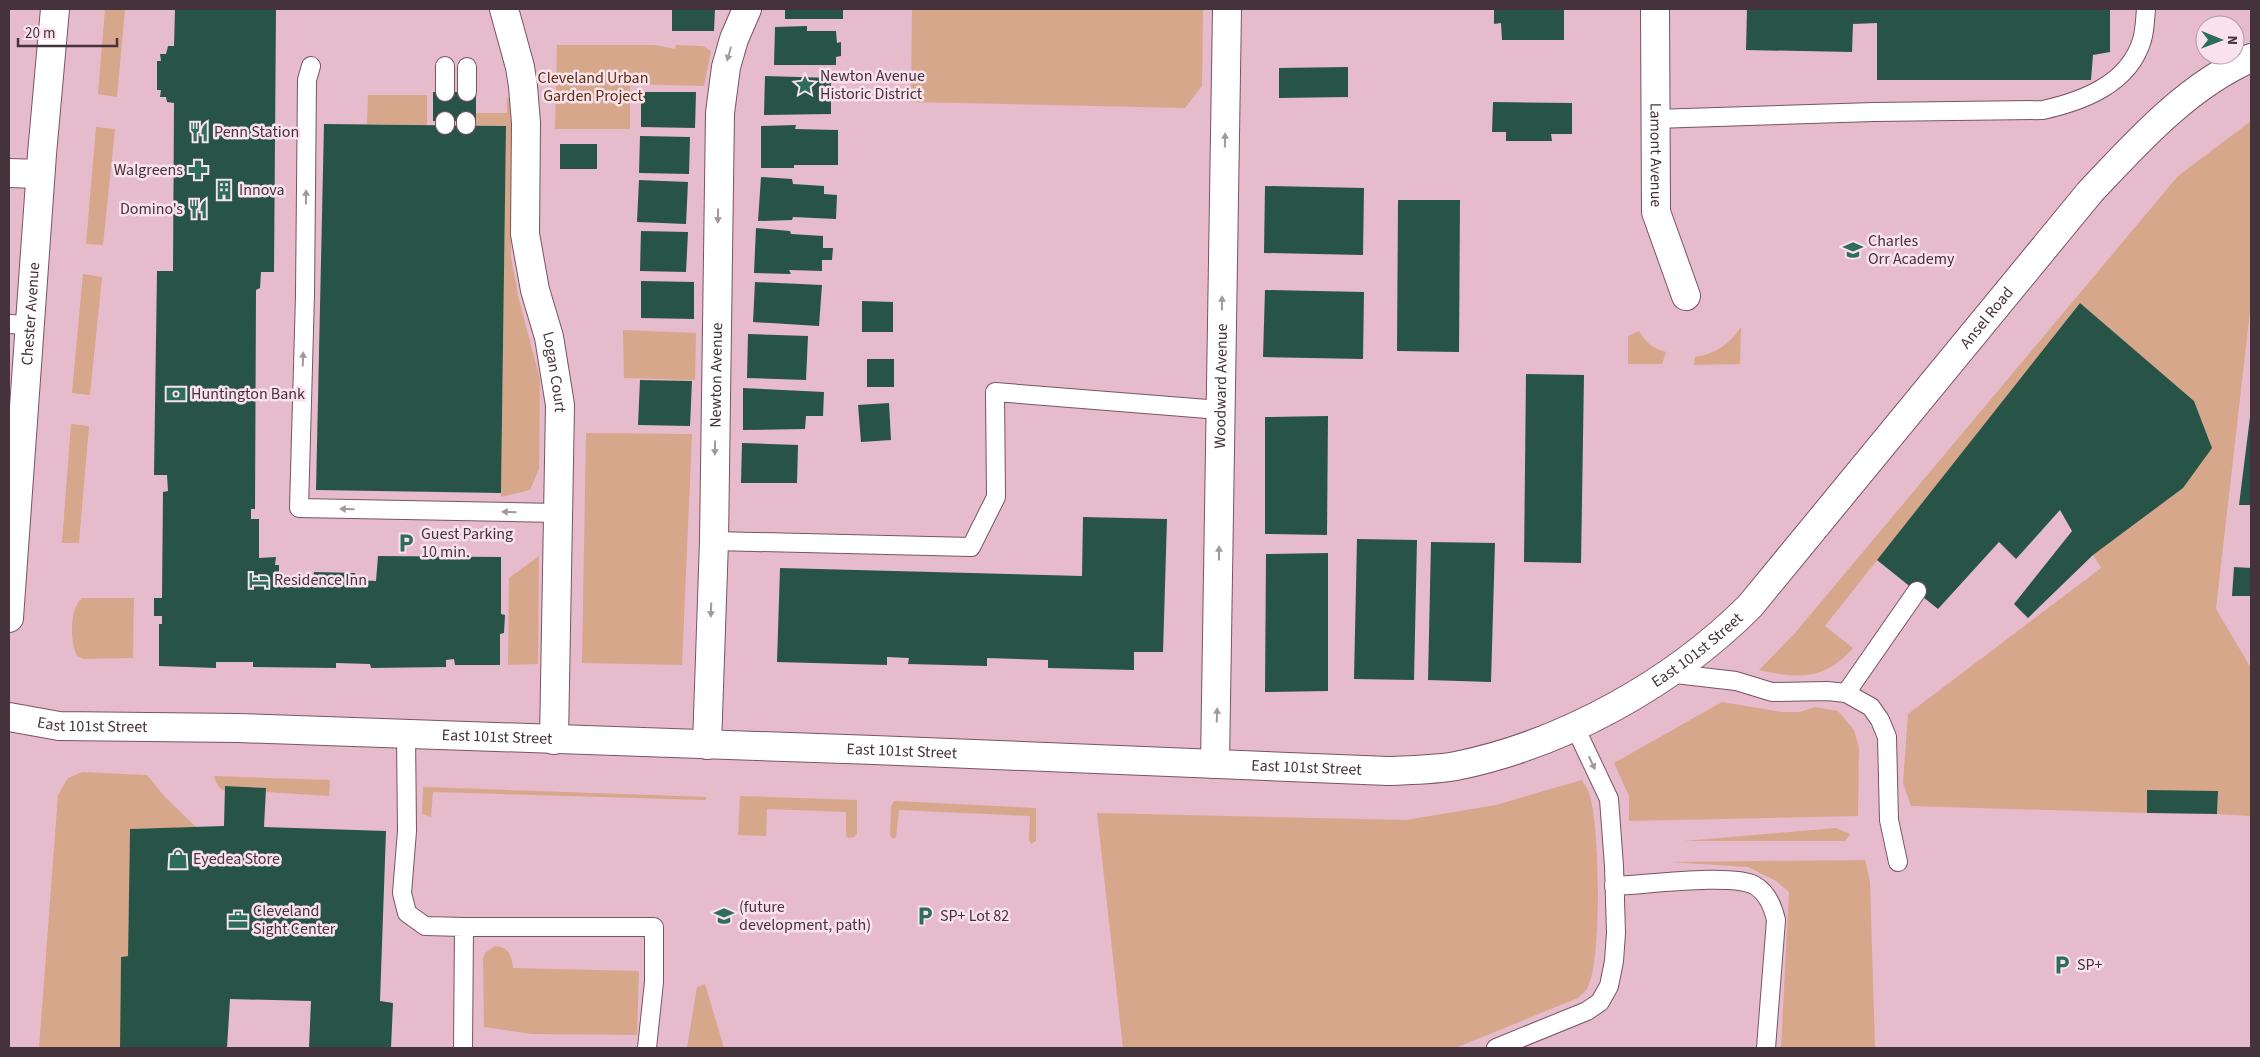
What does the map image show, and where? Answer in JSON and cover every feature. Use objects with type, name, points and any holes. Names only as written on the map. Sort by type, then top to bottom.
[{"type":"street","name":"Chester Avenue","points":[[9,618],[19,325],[40,174],[55,9]]},
{"type":"street","name":"Logan Court","points":[[504,9],[523,86],[526,124],[526,234],[528,252],[535,290],[549,337],[560,405],[554,740]]},
{"type":"street","name":"Newton Avenue","points":[[707,745],[714,540],[720,113],[726,67],[734,40],[747,9]]},
{"type":"street","name":"Woodward Avenue","points":[[1215,764],[1227,9]]},
{"type":"street","name":"Lamont Avenue","points":[[1656,9],[1654,119],[1656,212],[1686,296]]},
{"type":"street","name":"Ansel Road","points":[[1750,606],[2090,192],[2141,137],[2204,85],[2251,58]]},
{"type":"street","points":[[9,174],[40,174]]},
{"type":"street","name":"East 101st Street","points":[[9,717],[59,726],[238,728],[1388,771],[1433,769],[1456,766],[1501,754],[1575,727],[1599,716],[1701,650],[1750,606]]},
{"type":"lane","points":[[1654,119],[1874,112],[2043,110],[2065,105],[2096,92],[2125,73],[2142,40],[2146,9]]},
{"type":"lane","points":[[312,66],[307,80],[305,295],[299,508],[558,513]]},
{"type":"lane","points":[[444,92],[445,66]]},
{"type":"lane","points":[[467,67],[467,92]]},
{"type":"lane","points":[[714,540],[971,547],[996,497],[995,392],[1220,410]]},
{"type":"lane","points":[[1846,694],[1917,592]]},
{"type":"lane","points":[[1667,673],[1736,681],[1772,692],[1826,691],[1846,694],[1871,707],[1880,720],[1887,737],[1889,820],[1898,862]]},
{"type":"lane","points":[[1496,1048],[1587,1011],[1600,1002],[1609,986],[1614,961],[1616,933],[1609,799],[1575,727]]},
{"type":"lane","points":[[406,734],[406,831],[402,893],[407,912],[424,926],[654,927],[654,982],[647,1048]]},
{"type":"lane","points":[[1614,886],[1702,880],[1733,881],[1754,885],[1765,894],[1773,907],[1776,920],[1766,1048]]},
{"type":"lane","points":[[463,1048],[464,927]]},
{"type":"green space","points":[[105,9],[125,9],[117,97],[98,94]]},
{"type":"green space","points":[[912,9],[1203,9],[1202,86],[1185,108],[911,102]]},
{"type":"green space","name":"Cleveland Urban Garden Project","points":[[557,45],[655,45],[675,49],[676,45],[703,46],[711,51],[704,86],[630,84],[630,129],[555,129]]},
{"type":"green space","points":[[368,95],[427,95],[427,125],[367,124]]},
{"type":"green space","points":[[507,98],[510,98],[511,121],[511,257],[519,300],[540,379],[539,469],[530,490],[501,497],[506,126],[476,125],[476,113],[507,113]]},
{"type":"green space","points":[[2251,121],[2251,302],[2216,609],[2251,668],[2251,816],[2217,814],[2218,792],[2147,790],[2147,813],[1911,806],[1903,783],[1908,714],[2101,568],[2093,555],[2212,448],[2194,401],[2080,303],[1825,626],[1853,648],[1843,659],[1832,666],[1810,674],[1786,675],[1759,670],[1795,633],[2178,176]]},
{"type":"green space","points":[[96,127],[115,129],[103,245],[86,244]]},
{"type":"green space","points":[[83,274],[102,277],[90,395],[72,393]]},
{"type":"green space","points":[[1741,327],[1740,364],[1694,365],[1695,357],[1716,351],[1732,338]]},
{"type":"green space","points":[[623,330],[696,333],[695,380],[624,378]]},
{"type":"green space","points":[[1639,331],[1650,344],[1666,352],[1662,364],[1628,364],[1628,336]]},
{"type":"green space","points":[[71,424],[89,426],[79,543],[62,543]]},
{"type":"green space","points":[[586,433],[692,434],[682,665],[582,663]]},
{"type":"green space","points":[[539,556],[538,664],[508,665],[509,578]]},
{"type":"green space","points":[[82,598],[134,598],[133,658],[84,659],[77,656],[73,643],[72,626],[75,610]]},
{"type":"green space","points":[[1722,702],[1781,712],[1800,712],[1815,707],[1838,711],[1854,730],[1859,747],[1858,816],[1629,821],[1629,796],[1614,763]]},
{"type":"green space","points":[[82,772],[147,775],[165,797],[196,827],[130,829],[128,956],[121,957],[120,1048],[39,1048],[58,795],[68,778]]},
{"type":"green space","points":[[214,776],[330,780],[329,796],[266,792],[266,788],[226,786],[225,791],[218,785]]},
{"type":"green space","points":[[1582,780],[1589,793],[1593,809],[1598,891],[1596,950],[1593,972],[1588,987],[1578,998],[1455,1048],[1123,1048],[1097,813],[1406,820],[1496,805]]},
{"type":"green space","points":[[423,787],[706,797],[706,800],[433,792],[431,817],[422,814]]},
{"type":"green space","points":[[740,796],[857,800],[857,834],[854,837],[848,838],[846,835],[846,812],[767,809],[766,836],[738,835]]},
{"type":"green space","points":[[894,801],[1036,808],[1036,841],[1031,844],[1029,840],[1030,816],[899,810],[896,837],[893,839],[890,835],[891,807]]},
{"type":"green space","points":[[1836,828],[1850,834],[1845,841],[1684,841]]},
{"type":"green space","points":[[1865,860],[1870,882],[1875,1048],[1781,1048],[1789,892],[1776,881],[1748,867],[1669,862]]},
{"type":"green space","points":[[495,946],[507,950],[512,960],[513,968],[639,971],[637,1035],[531,1034],[484,1027],[483,959],[485,953]]},
{"type":"green space","points":[[705,984],[724,1048],[687,1048],[697,987]]},
{"type":"building","points":[[175,9],[276,9],[274,272],[261,272],[260,288],[256,290],[255,509],[251,509],[251,519],[259,519],[259,558],[276,557],[275,565],[279,565],[279,579],[313,579],[314,572],[355,573],[356,580],[376,581],[378,556],[501,557],[501,614],[505,615],[504,633],[500,634],[500,665],[455,665],[454,659],[446,660],[446,667],[371,668],[370,664],[336,663],[336,668],[253,667],[253,662],[216,662],[216,668],[159,666],[159,624],[162,624],[162,616],[154,616],[154,598],[162,598],[163,492],[168,491],[167,475],[154,475],[157,271],[173,271],[174,103],[167,102],[166,97],[160,97],[161,90],[157,90],[157,61],[161,61],[160,54],[166,54],[168,46],[174,46]]},
{"type":"building","points":[[672,9],[715,9],[714,31],[672,31]]},
{"type":"building","points":[[785,9],[843,9],[843,19],[785,19]]},
{"type":"building","points":[[1494,9],[1564,9],[1564,40],[1502,40],[1501,23],[1494,24]]},
{"type":"building","points":[[1747,9],[2110,9],[2110,52],[2093,55],[2091,80],[1877,80],[1877,23],[1853,24],[1852,52],[1746,50]]},
{"type":"building","points":[[807,26],[807,31],[836,31],[837,43],[841,42],[841,56],[836,57],[836,65],[774,65],[775,27]]},
{"type":"building","points":[[1348,67],[1348,97],[1279,98],[1279,68]]},
{"type":"building","points":[[765,76],[831,78],[831,114],[764,115]]},
{"type":"building","points":[[433,92],[476,92],[476,121],[433,121]]},
{"type":"building","points":[[641,92],[696,92],[695,128],[641,127]]},
{"type":"building","points":[[1493,102],[1572,103],[1572,134],[1551,134],[1552,141],[1506,141],[1506,132],[1492,132]]},
{"type":"building","points":[[324,124],[506,126],[501,493],[316,490]]},
{"type":"building","points":[[796,125],[795,129],[838,130],[838,165],[794,165],[794,168],[761,168],[761,126]]},
{"type":"building","points":[[640,136],[690,137],[689,174],[639,173]]},
{"type":"building","points":[[560,144],[597,144],[597,169],[560,169]]},
{"type":"building","points":[[761,177],[792,179],[793,184],[824,186],[824,194],[837,195],[836,219],[793,217],[792,220],[758,221]]},
{"type":"building","points":[[639,180],[688,182],[686,224],[637,222]]},
{"type":"building","points":[[1265,186],[1364,188],[1363,255],[1264,253]]},
{"type":"building","points":[[1398,200],[1460,200],[1459,352],[1397,351]]},
{"type":"building","points":[[756,228],[790,231],[791,234],[823,236],[823,248],[833,248],[832,260],[822,260],[822,271],[789,270],[791,274],[754,273]]},
{"type":"building","points":[[641,231],[688,232],[686,272],[640,271]]},
{"type":"building","points":[[641,281],[694,282],[694,319],[641,318]]},
{"type":"building","points":[[755,282],[822,285],[819,326],[753,322]]},
{"type":"building","points":[[1265,290],[1364,292],[1363,359],[1263,357]]},
{"type":"building","points":[[862,301],[893,302],[893,332],[862,332]]},
{"type":"building","points":[[2080,303],[2194,401],[2212,448],[2183,488],[2093,555],[2028,618],[2014,604],[2072,531],[2060,510],[2016,559],[1999,542],[1938,609],[1877,560]]},
{"type":"building","points":[[748,334],[808,336],[806,380],[747,378]]},
{"type":"building","points":[[867,359],[894,359],[894,387],[867,387]]},
{"type":"building","points":[[1526,374],[1584,375],[1581,563],[1524,562]]},
{"type":"building","points":[[640,380],[692,381],[690,426],[638,425]]},
{"type":"building","points":[[743,388],[824,392],[823,416],[806,416],[805,429],[743,430]]},
{"type":"building","points":[[889,403],[891,440],[861,442],[858,405]]},
{"type":"building","points":[[1328,416],[1327,535],[1265,534],[1265,417]]},
{"type":"building","points":[[2250,417],[2251,505],[2239,505]]},
{"type":"building","points":[[742,443],[798,445],[797,483],[741,483]]},
{"type":"building","points":[[1083,517],[1167,519],[1163,652],[1134,652],[1134,670],[1048,668],[1048,660],[987,658],[987,666],[908,664],[909,658],[887,657],[887,665],[777,662],[780,568],[1082,576]]},
{"type":"building","points":[[1357,539],[1417,540],[1414,680],[1354,679]]},
{"type":"building","points":[[1431,542],[1495,543],[1491,682],[1428,680]]},
{"type":"building","points":[[1328,553],[1328,691],[1265,692],[1266,554]]},
{"type":"building","points":[[2234,567],[2251,568],[2251,596],[2232,596]]},
{"type":"building","points":[[225,786],[266,788],[264,827],[386,831],[380,1001],[393,1003],[391,1048],[309,1048],[311,1001],[230,999],[227,1048],[120,1048],[121,957],[128,956],[130,829],[224,826]]},
{"type":"building","points":[[2147,790],[2218,791],[2217,814],[2147,813]]},
{"type":"place","name":"Newton Avenue Historic District","points":[[805,85]]},
{"type":"place","name":"Penn Station","points":[[199,132]]},
{"type":"place","name":"Walgreens","points":[[198,170]]},
{"type":"place","name":"Innova","points":[[224,190]]},
{"type":"place","name":"Domino's","points":[[198,209]]},
{"type":"place","name":"Charles Orr Academy","points":[[1853,250]]},
{"type":"place","name":"Huntington Bank","points":[[176,394]]},
{"type":"place","name":"Guest Parking 10 min.","points":[[406,543]]},
{"type":"place","name":"Residence Inn","points":[[259,580]]},
{"type":"place","name":"Eyedea Store","points":[[178,859]]},
{"type":"place","name":"(future development, path)","points":[[724,916]]},
{"type":"place","name":"SP+ Lot 82","points":[[925,916]]},
{"type":"place","name":"Cleveland Sight Center","points":[[238,920]]},
{"type":"place","name":"SP+","points":[[2062,965]]}]
